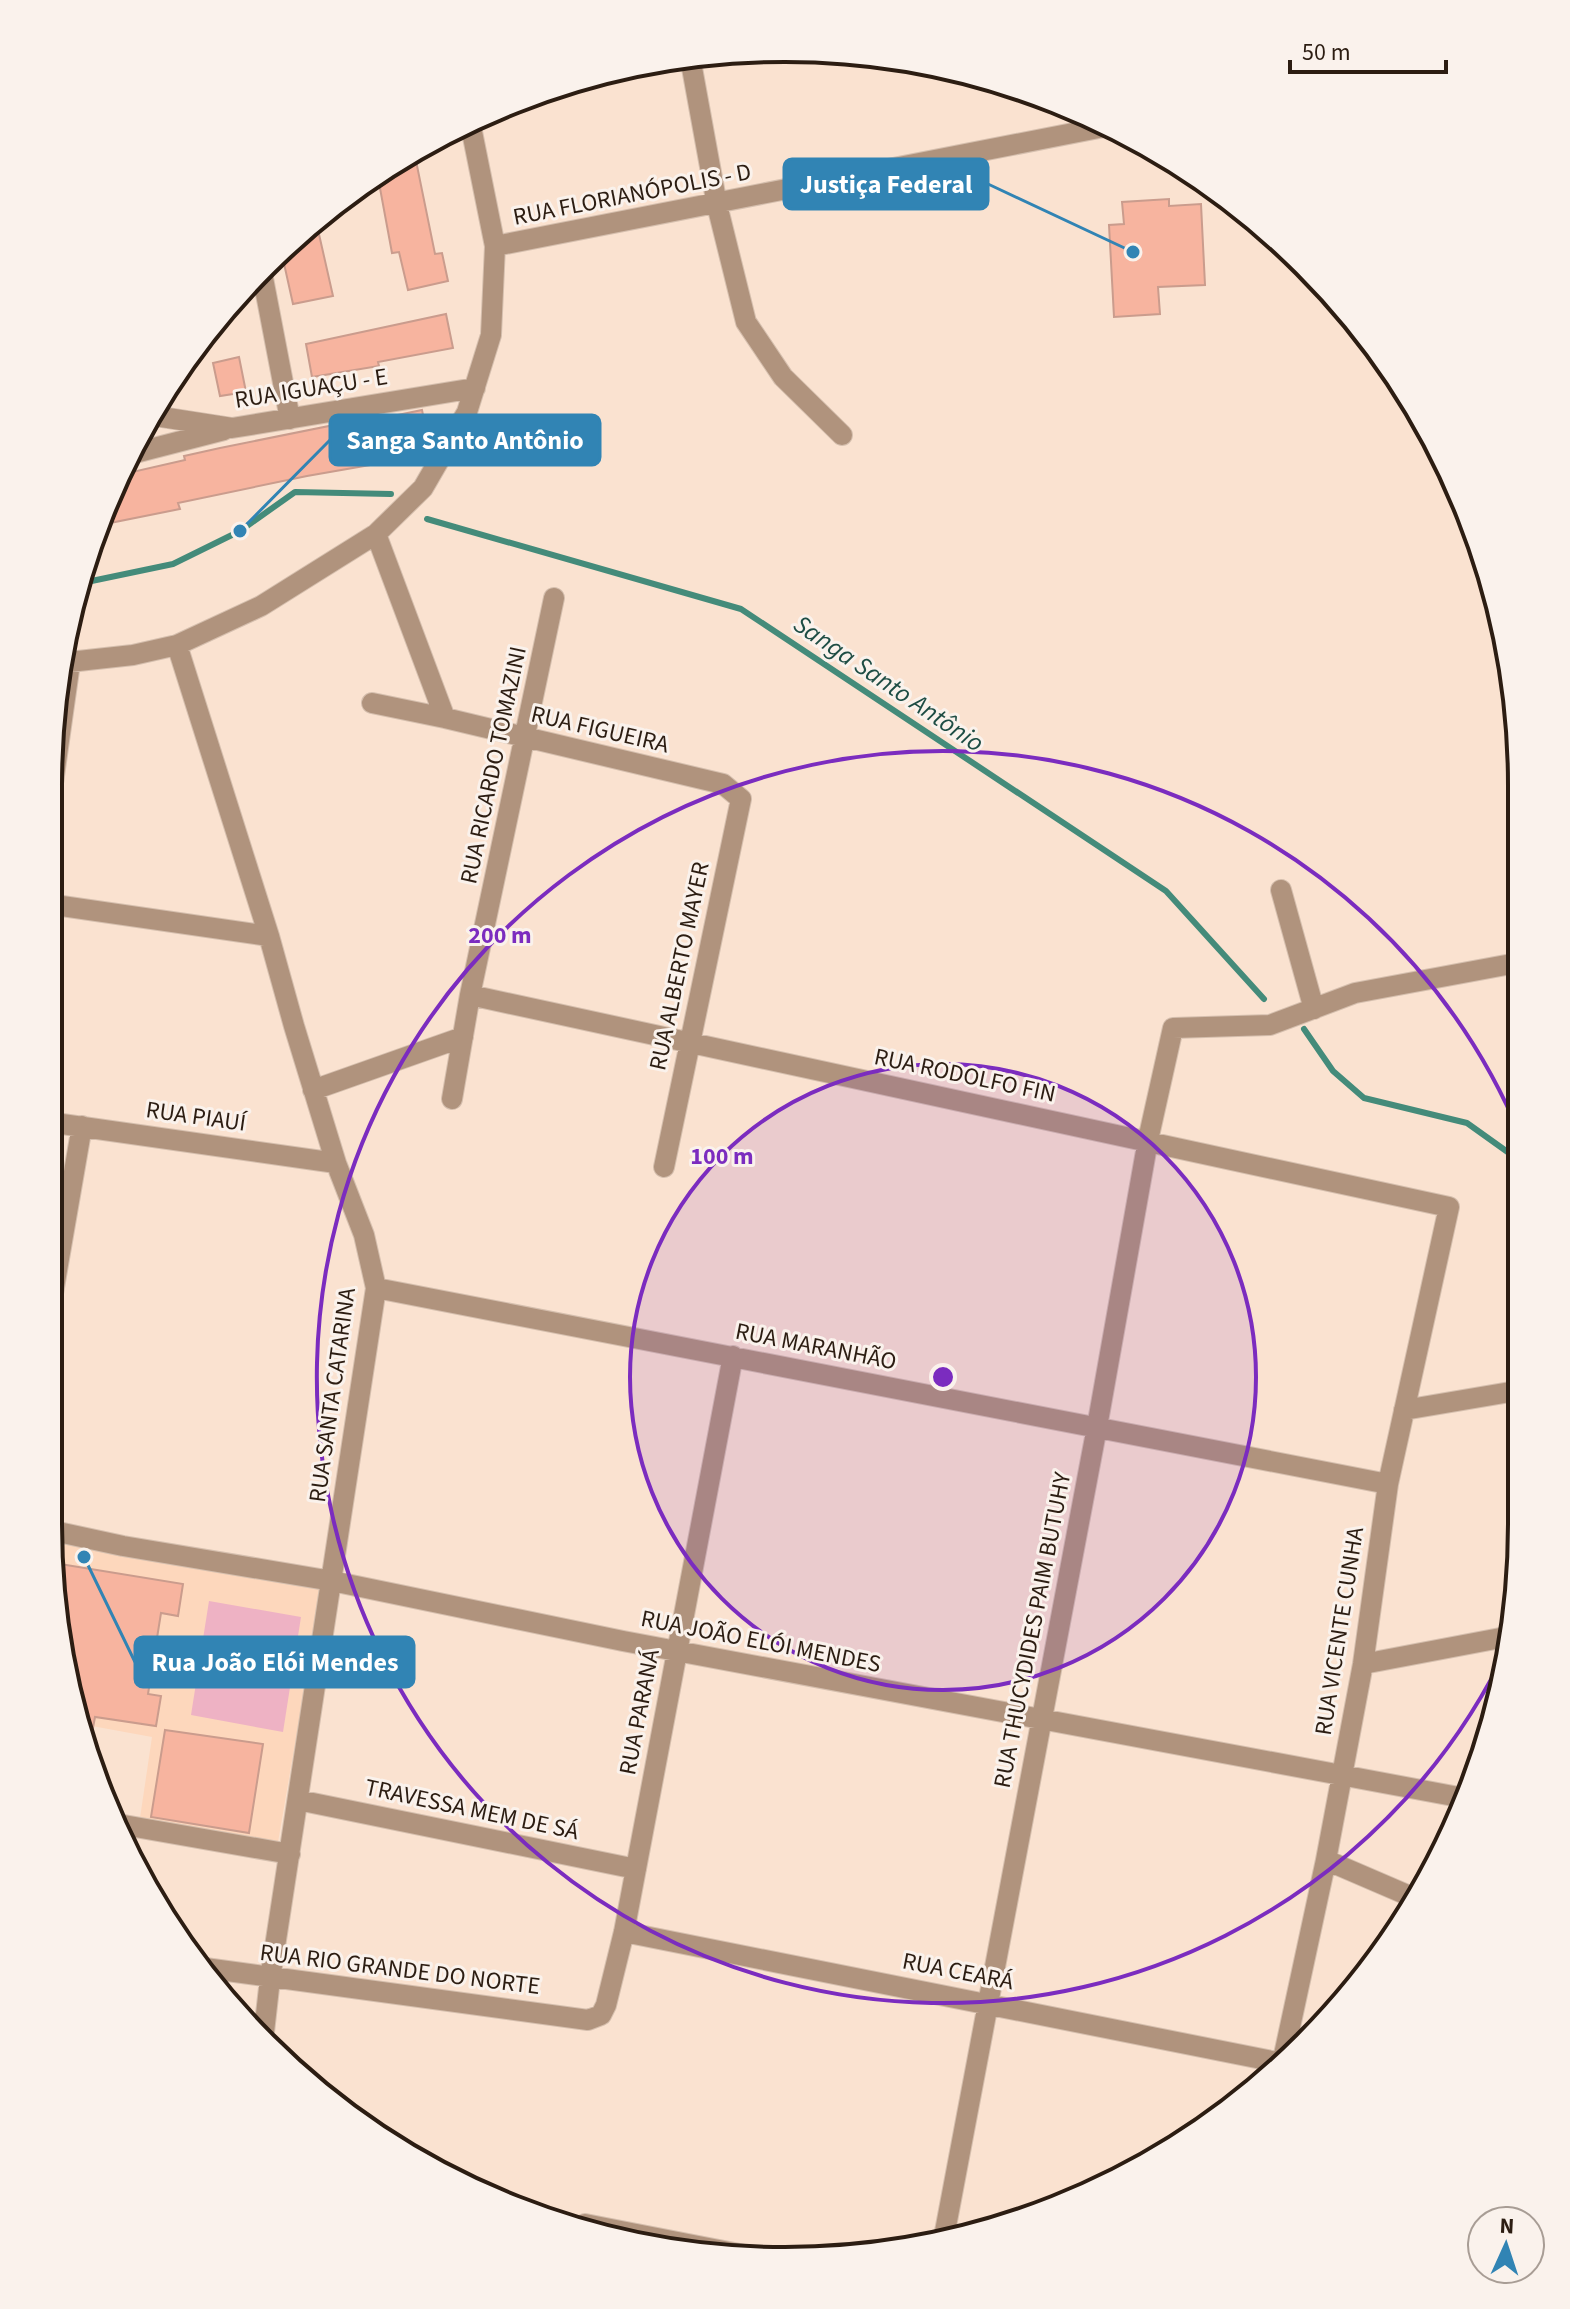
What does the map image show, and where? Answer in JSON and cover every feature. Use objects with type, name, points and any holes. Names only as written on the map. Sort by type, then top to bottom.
[{"type":"street","points":[[692,68],[717,205],[746,322],[783,377],[842,435]]},
{"type":"street","name":"RUA FLORIANÓPOLIS - D","points":[[495,246],[1090,130]]},
{"type":"street","points":[[73,662],[133,655],[177,645],[261,606],[376,534],[423,488],[467,412],[491,335],[495,246],[472,134]]},
{"type":"street","points":[[264,284],[290,419]]},
{"type":"street","name":"RUA IGUAÇU - E","points":[[163,417],[232,428],[475,388]]},
{"type":"street","points":[[145,450],[232,428]]},
{"type":"street","points":[[376,534],[445,718]]},
{"type":"street","name":"RUA RICARDO TOMAZINI","points":[[452,1099],[470,995],[554,598]]},
{"type":"street","name":"RUA SANTA CATARINA","points":[[177,645],[269,936],[336,1163],[364,1235],[376,1288],[265,2025]]},
{"type":"street","name":"RUA FIGUEIRA","points":[[372,703],[723,784]]},
{"type":"street","name":"RUA ALBERTO MAYER","points":[[664,1167],[741,799],[723,784]]},
{"type":"street","points":[[1281,890],[1314,1009],[1355,993],[1508,965]]},
{"type":"street","points":[[62,906],[269,936]]},
{"type":"street","name":"RUA RODOLFO FIN","points":[[470,995],[1449,1207]]},
{"type":"street","name":"RUA THUCYDIDES PAIM BUTUHY","points":[[946,2228],[1148,1140],[1173,1028],[1270,1025],[1314,1009]]},
{"type":"street","points":[[313,1090],[463,1037]]},
{"type":"street","name":"RUA PIAUÍ","points":[[62,1124],[336,1163]]},
{"type":"street","points":[[62,1241],[82,1126]]},
{"type":"street","name":"RUA VICENTE CUNHA","points":[[1286,2045],[1326,1860],[1363,1664],[1388,1484],[1449,1207]]},
{"type":"street","name":"RUA MARANHÃO","points":[[376,1288],[1388,1484]]},
{"type":"street","name":"RUA PARANÁ","points":[[588,2020],[601,2015],[606,2005],[624,1932],[733,1356]]},
{"type":"street","points":[[1404,1410],[1508,1392]]},
{"type":"street","name":"RUA JOÃO ELÓI MENDES","points":[[62,1533],[332,1581],[677,1651],[1455,1796]]},
{"type":"street","points":[[1363,1664],[1499,1638]]},
{"type":"street","name":"TRAVESSA MEM DE SÁ","points":[[298,1800],[636,1869]]},
{"type":"street","points":[[129,1826],[290,1854]]},
{"type":"street","points":[[1326,1860],[1406,1894]]},
{"type":"street","name":"RUA CEARÁ","points":[[624,1932],[1269,2061]]},
{"type":"street","name":"RUA RIO GRANDE DO NORTE","points":[[216,1970],[588,2020]]},
{"type":"shaded area","points":[[63,1541],[322,1587],[278,1842],[140,1818],[152,1737],[91,1726],[68,1618]]},
{"type":"shaded area","points":[[209,1601],[301,1617],[283,1732],[191,1715]]},
{"type":"building","points":[[417,164],[435,254],[442,253],[448,281],[408,290],[399,252],[392,253],[380,186]]},
{"type":"building","points":[[1169,199],[1169,206],[1201,204],[1205,285],[1158,287],[1160,314],[1114,317],[1109,225],[1124,224],[1122,202]]},
{"type":"building","points":[[319,232],[333,296],[293,304],[284,264]]},
{"type":"building","points":[[446,314],[453,348],[378,362],[379,366],[312,377],[306,344]]},
{"type":"building","points":[[239,357],[246,392],[220,396],[213,363]]},
{"type":"building","points":[[422,410],[430,449],[427,455],[178,503],[180,509],[111,523],[134,472],[220,448],[339,424],[340,427]]},
{"type":"building","points":[[64,1565],[183,1584],[178,1616],[161,1613],[148,1694],[161,1696],[156,1726],[95,1717],[93,1730],[76,1665]]},
{"type":"building","points":[[165,1730],[263,1744],[249,1833],[151,1817]]},
{"type":"waterway","name":"Sanga Santo Antônio","points":[[92,581],[173,564],[240,531],[295,492],[391,494]]},
{"type":"waterway","name":"Sanga Santo Antônio","points":[[427,519],[741,609],[1166,891],[1264,999]]},
{"type":"waterway","name":"Sanga Santo Antônio","points":[[1304,1029],[1333,1071],[1364,1098],[1467,1123],[1508,1152]]},
{"type":"place","name":"Justiça Federal","points":[[1133,252]]},
{"type":"place","name":"Sanga Santo Antônio","points":[[240,531]]},
{"type":"place","name":"Rua João Elói Mendes","points":[[84,1557]]}]
